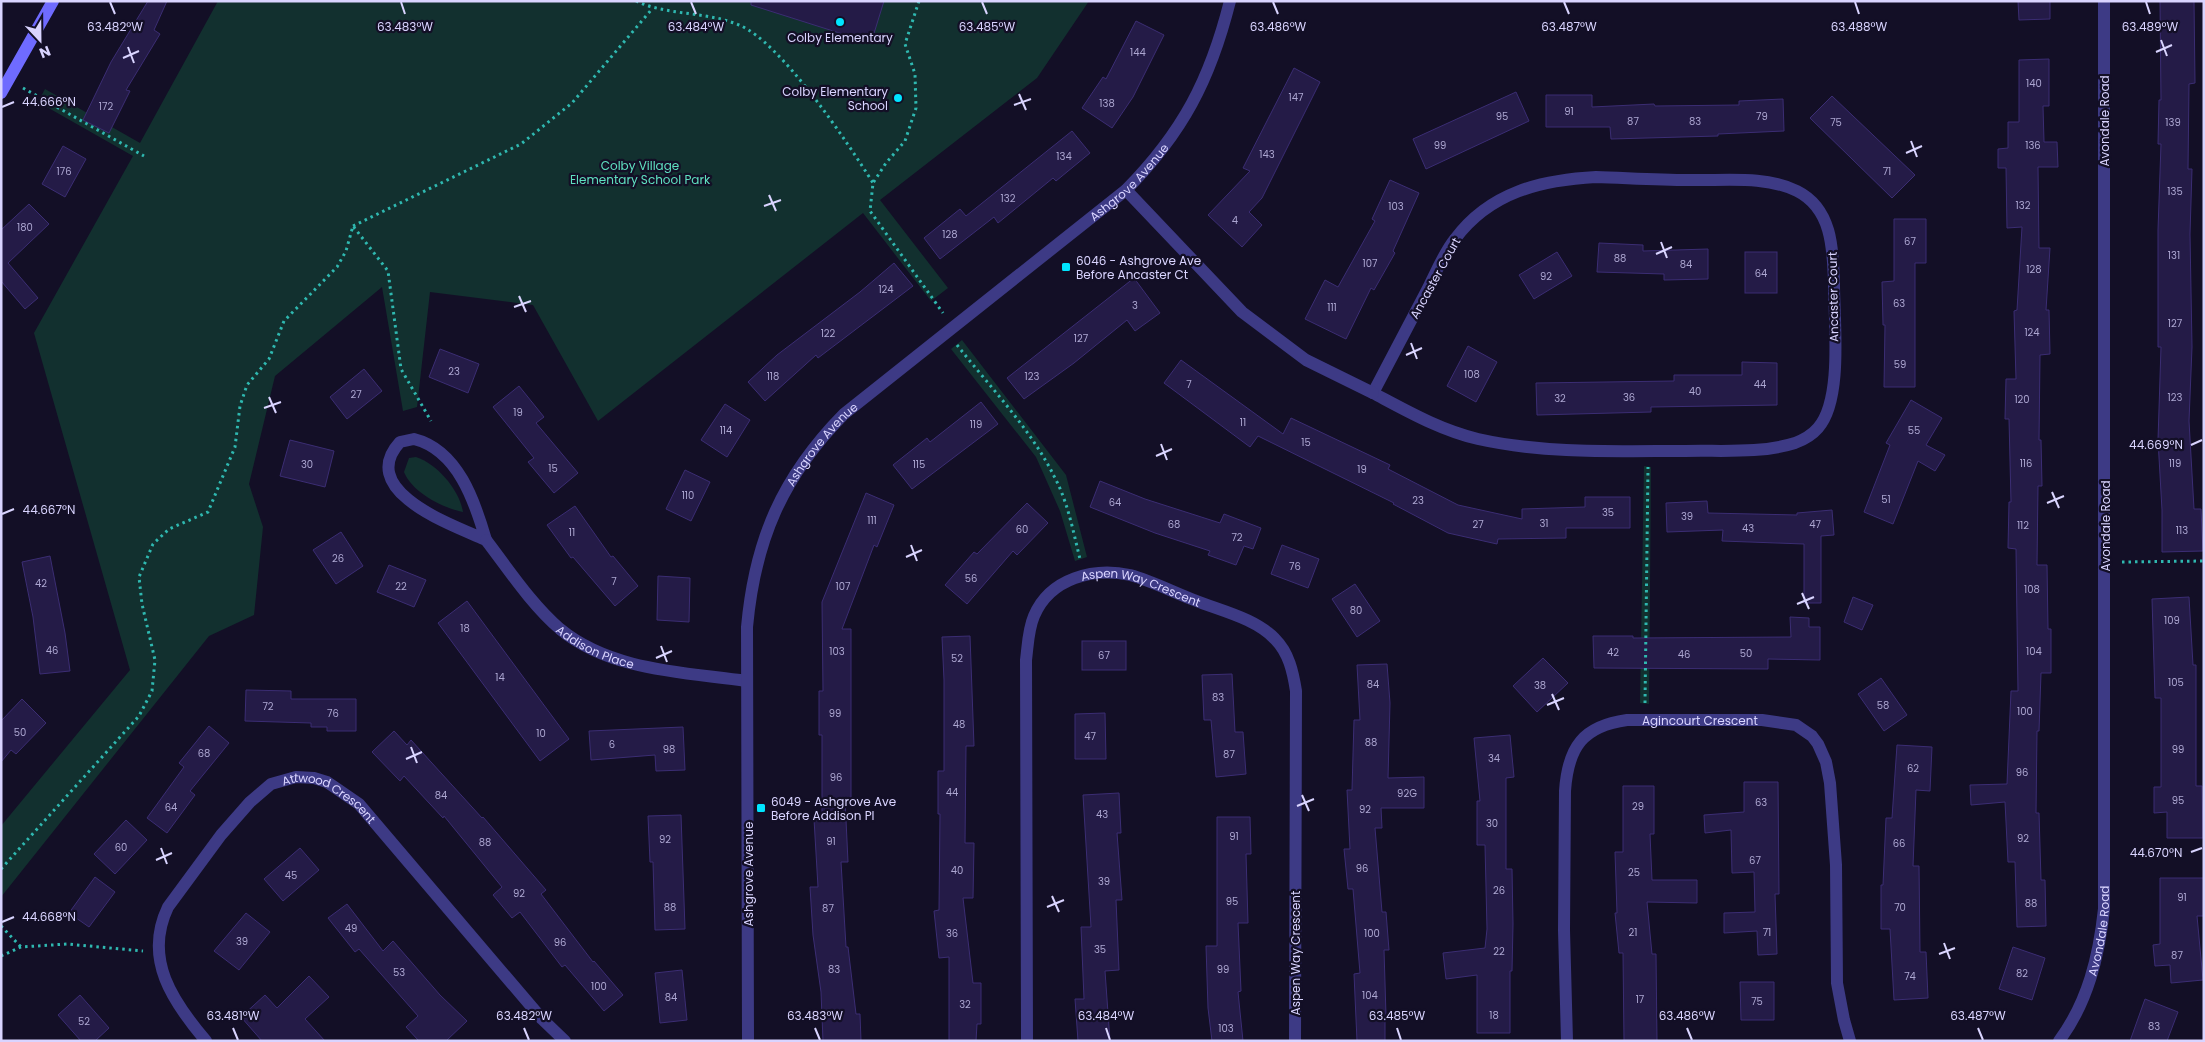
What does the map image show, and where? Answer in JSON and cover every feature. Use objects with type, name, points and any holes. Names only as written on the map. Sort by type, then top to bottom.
[{"type":"street","points":[[1,93],[53,1]]},
{"type":"street","name":"Ashgrove Avenue","points":[[748,1041],[747,627],[756,566],[763,538],[779,502],[820,440],[844,414],[1126,190],[1162,151],[1193,105],[1208,72],[1220,39],[1230,1]]},
{"type":"street","name":"Avondale Road","points":[[2059,1041],[2080,1006],[2090,982],[2100,943],[2104,909],[2104,1]]},
{"type":"street","name":"Ancaster Court","points":[[1126,190],[1242,312],[1306,360],[1430,423],[1478,439],[1537,448],[1648,451],[1742,450],[1782,446],[1806,438],[1816,431],[1824,420],[1832,399],[1834,372],[1834,255],[1831,239],[1822,216],[1815,205],[1801,193],[1782,186],[1759,181],[1596,177],[1556,180],[1517,190],[1487,207],[1474,217],[1454,240],[1373,393]]},
{"type":"street","name":"Addison Place","points":[[486,540],[443,521],[405,498],[397,490],[390,474],[389,461],[400,442],[410,439],[425,442],[437,449],[454,467],[472,496],[486,540],[540,609],[559,627],[589,648],[644,667],[746,681]]},
{"type":"street","name":"Aspen Way Crescent","points":[[1027,1041],[1026,660],[1029,633],[1035,614],[1049,594],[1062,584],[1084,574],[1099,572],[1131,576],[1262,627],[1282,648],[1288,659],[1296,691],[1295,1041]]},
{"type":"street","name":"Agincourt Crescent","points":[[1567,1041],[1564,920],[1565,791],[1567,773],[1572,756],[1580,742],[1597,726],[1620,721],[1645,719],[1736,718],[1796,725],[1818,744],[1826,762],[1830,783],[1836,865],[1837,983],[1850,1041]]},
{"type":"street","name":"Attwood Crescent","points":[[206,1041],[188,1020],[172,994],[161,968],[158,953],[159,930],[168,907],[235,819],[262,790],[271,784],[296,777],[314,778],[327,782],[359,804],[536,1012],[565,1041]]},
{"type":"path","points":[[636,1],[652,9],[697,14],[740,25],[758,38],[782,60],[835,126],[873,183]]},
{"type":"path","points":[[919,1],[905,44],[915,74],[916,108],[905,142],[886,163],[873,183],[870,211],[954,326],[956,345],[1028,435],[1055,476],[1068,512],[1084,574]]},
{"type":"path","points":[[1,869],[140,716],[152,691],[155,660],[138,577],[153,544],[169,529],[208,512],[235,447],[240,406],[247,385],[268,358],[284,321],[337,267],[346,251],[353,226],[521,144],[572,103],[652,9]]},
{"type":"path","points":[[9,80],[144,156]]},
{"type":"path","points":[[353,226],[388,271],[401,369],[431,421]]},
{"type":"path","points":[[1645,719],[1648,451]]},
{"type":"path","points":[[2105,562],[2204,561]]},
{"type":"path","points":[[1,926],[21,947]]},
{"type":"path","points":[[1,956],[21,947],[67,944],[158,953]]},
{"type":"green space","name":"Colby Village Elementary School Park","points":[[218,1],[1089,1],[1037,78],[880,200],[948,288],[931,301],[863,213],[598,421],[533,305],[430,292],[417,407],[403,411],[382,287],[275,376],[249,484],[263,527],[254,615],[209,636],[1,897],[1,826],[130,670],[34,333],[133,156],[38,102],[45,89],[140,143]]},
{"type":"green space","points":[[962,340],[1066,475],[1087,557],[1075,561],[1060,511],[1036,457],[951,349]]},
{"type":"green space","points":[[416,457],[432,465],[446,478],[461,503],[463,512],[437,503],[421,492],[408,479],[404,472],[409,458]]},
{"type":"green space","points":[[1644,466],[1651,467],[1649,704],[1640,703]]},
{"type":"building","points":[[148,1],[167,1],[154,30],[160,34],[126,90],[130,91],[109,133],[83,120],[111,62]]},
{"type":"building","name":"Colby Elementary","points":[[751,1],[884,1],[871,43],[751,5]]},
{"type":"building","points":[[2018,1],[2050,1],[2050,19],[2019,20]]},
{"type":"building","points":[[2160,1],[2194,1],[2195,83],[2189,84],[2188,169],[2192,169],[2190,234],[2192,347],[2189,421],[2194,509],[2201,509],[2203,551],[2162,552],[2158,440],[2161,347],[2158,347],[2158,230],[2161,144],[2158,144],[2159,100],[2161,100]]},
{"type":"building","points":[[1136,21],[1164,35],[1133,97],[1112,128],[1082,108],[1103,77],[1106,79]]},
{"type":"building","points":[[2049,59],[2049,106],[2043,106],[2044,142],[2057,142],[2058,167],[2038,167],[2039,248],[2050,248],[2046,310],[2049,310],[2050,354],[2040,355],[2039,440],[2041,440],[2042,486],[2038,486],[2037,565],[2047,565],[2048,629],[2051,629],[2051,673],[2041,673],[2039,731],[2037,731],[2036,813],[2039,813],[2041,880],[2045,880],[2046,926],[2017,927],[2015,862],[2008,862],[2005,802],[1971,805],[1970,785],[2007,784],[2011,691],[2018,691],[2016,549],[2008,548],[2009,502],[2011,502],[2009,419],[2005,419],[2006,379],[2016,379],[2014,311],[2017,310],[2022,227],[2007,228],[2006,168],[1998,168],[1998,149],[2008,148],[2008,122],[2019,122],[2019,60]]},
{"type":"building","points":[[1294,68],[1320,82],[1262,198],[1249,212],[1262,225],[1242,247],[1208,215],[1250,171],[1243,168]]},
{"type":"building","points":[[1516,92],[1529,121],[1426,169],[1413,139]]},
{"type":"building","points":[[1546,95],[1592,95],[1592,107],[1654,104],[1655,106],[1739,105],[1739,101],[1783,99],[1784,131],[1718,134],[1718,136],[1611,139],[1610,127],[1546,127]]},
{"type":"building","points":[[1832,96],[1915,175],[1892,198],[1810,118]]},
{"type":"building","points":[[1072,131],[1090,153],[1056,181],[1053,178],[998,223],[994,217],[940,259],[924,238],[960,209],[966,216]]},
{"type":"building","points":[[63,146],[86,159],[65,197],[42,184]]},
{"type":"building","points":[[1390,180],[1419,193],[1393,251],[1395,253],[1374,290],[1371,288],[1346,339],[1305,319],[1325,280],[1338,287],[1375,221],[1372,219]]},
{"type":"building","points":[[29,204],[49,224],[8,263],[38,298],[25,309],[1,281],[1,230]]},
{"type":"building","points":[[1894,219],[1926,219],[1926,263],[1915,263],[1915,387],[1884,387],[1885,325],[1883,325],[1882,282],[1894,281]]},
{"type":"building","points":[[1599,243],[1643,245],[1643,251],[1708,249],[1708,279],[1664,280],[1664,274],[1597,272]]},
{"type":"building","points":[[1557,252],[1572,276],[1534,299],[1519,275]]},
{"type":"building","points":[[1745,252],[1777,252],[1777,293],[1745,293]]},
{"type":"building","points":[[894,263],[913,286],[818,358],[816,355],[765,401],[748,382],[777,355],[860,292]]},
{"type":"building","points":[[1134,278],[1160,313],[1135,331],[1127,320],[1074,363],[1024,399],[1007,378]]},
{"type":"building","points":[[1468,346],[1497,362],[1476,402],[1447,386]]},
{"type":"building","points":[[440,349],[479,364],[468,393],[429,377]]},
{"type":"building","points":[[1181,360],[1283,434],[1291,418],[1390,465],[1388,469],[1458,505],[1522,519],[1522,509],[1585,507],[1585,497],[1630,497],[1630,528],[1566,528],[1566,538],[1498,539],[1497,544],[1448,533],[1394,503],[1258,436],[1250,447],[1164,383]]},
{"type":"building","points":[[1742,362],[1777,363],[1777,405],[1651,407],[1651,412],[1537,415],[1536,383],[1674,381],[1674,375],[1742,375]]},
{"type":"building","points":[[364,369],[382,391],[347,419],[330,397]]},
{"type":"building","points":[[519,386],[544,417],[536,423],[578,473],[554,493],[528,462],[534,458],[493,407]]},
{"type":"building","points":[[1911,400],[1942,418],[1926,445],[1945,455],[1935,471],[1918,461],[1893,524],[1864,512],[1890,445],[1886,443]]},
{"type":"building","points":[[981,402],[998,424],[912,489],[893,465],[927,438],[930,442]]},
{"type":"building","points":[[725,404],[750,420],[727,457],[701,440]]},
{"type":"building","points":[[290,440],[334,451],[325,487],[280,476]]},
{"type":"building","points":[[685,470],[710,482],[691,521],[666,509]]},
{"type":"building","points":[[1100,481],[1145,499],[1220,523],[1224,514],[1261,528],[1253,549],[1244,546],[1236,565],[1208,555],[1210,551],[1155,533],[1090,507]]},
{"type":"building","points":[[866,493],[894,505],[877,547],[874,545],[842,629],[851,629],[851,799],[845,799],[848,862],[841,862],[846,947],[848,947],[856,1014],[860,1014],[861,1041],[823,1041],[821,992],[813,935],[810,887],[818,887],[814,819],[822,819],[822,735],[819,735],[819,691],[823,691],[822,602]]},
{"type":"building","points":[[1707,501],[1708,513],[1797,515],[1797,513],[1832,510],[1834,535],[1821,536],[1821,603],[1804,603],[1804,544],[1722,541],[1723,530],[1667,532],[1666,503]]},
{"type":"building","points":[[1027,503],[1048,523],[1017,555],[1013,551],[967,604],[945,585],[974,552],[977,554]]},
{"type":"building","points":[[575,506],[611,557],[613,556],[638,586],[615,606],[573,557],[571,558],[547,525]]},
{"type":"building","points":[[341,532],[363,566],[336,584],[313,550]]},
{"type":"building","points":[[1282,545],[1319,559],[1308,588],[1271,574]]},
{"type":"building","points":[[50,556],[65,633],[70,671],[40,674],[33,617],[22,562]]},
{"type":"building","points":[[389,565],[426,580],[414,607],[377,592]]},
{"type":"building","points":[[658,576],[690,578],[689,622],[657,620]]},
{"type":"building","points":[[1355,584],[1380,621],[1357,637],[1332,599]]},
{"type":"building","points":[[1853,597],[1873,605],[1862,630],[1844,622]]},
{"type":"building","points":[[2189,597],[2193,665],[2196,665],[2196,786],[2202,786],[2203,838],[2167,838],[2167,812],[2154,813],[2154,787],[2161,787],[2161,698],[2155,698],[2152,599]]},
{"type":"building","points":[[467,601],[569,739],[540,761],[438,623]]},
{"type":"building","points":[[1790,617],[1809,618],[1809,627],[1820,627],[1820,660],[1768,659],[1768,669],[1594,668],[1593,636],[1633,636],[1633,638],[1791,637]]},
{"type":"building","points":[[970,636],[974,746],[966,746],[965,843],[974,843],[973,898],[963,898],[973,983],[981,983],[981,1024],[977,1024],[976,1041],[949,1041],[949,957],[939,958],[934,911],[939,910],[940,814],[938,814],[938,771],[944,771],[942,637]]},
{"type":"building","points":[[1082,641],[1126,641],[1126,670],[1082,670]]},
{"type":"building","points":[[1543,658],[1568,683],[1537,712],[1513,686]]},
{"type":"building","points":[[1387,664],[1390,703],[1388,778],[1424,777],[1424,808],[1381,808],[1382,828],[1375,828],[1382,912],[1386,912],[1389,950],[1384,950],[1385,1041],[1357,1041],[1354,974],[1360,973],[1353,889],[1348,889],[1344,849],[1350,849],[1347,790],[1352,790],[1354,720],[1360,720],[1357,665]]},
{"type":"building","points":[[1232,674],[1235,732],[1243,732],[1246,774],[1216,777],[1211,720],[1204,720],[1202,675]]},
{"type":"building","points":[[1881,678],[1907,715],[1884,731],[1858,694]]},
{"type":"building","points":[[246,690],[291,691],[291,699],[356,699],[356,731],[327,731],[327,727],[311,727],[311,723],[245,721]]},
{"type":"building","points":[[22,699],[46,723],[16,754],[11,750],[1,762],[1,721]]},
{"type":"building","points":[[1105,713],[1106,759],[1075,759],[1075,714]]},
{"type":"building","points":[[209,726],[229,743],[190,791],[195,795],[167,833],[147,818],[184,767],[179,763]]},
{"type":"building","points":[[683,727],[685,770],[656,771],[655,755],[591,760],[589,731]]},
{"type":"building","points":[[394,731],[407,745],[411,740],[483,817],[546,890],[541,894],[593,962],[623,995],[604,1011],[565,965],[562,967],[520,912],[512,918],[493,895],[502,887],[444,816],[443,818],[404,776],[400,781],[372,752]]},
{"type":"building","points":[[1510,735],[1514,777],[1506,778],[1506,869],[1512,869],[1513,924],[1512,971],[1510,971],[1510,1033],[1477,1033],[1477,975],[1446,979],[1443,953],[1485,948],[1487,929],[1485,845],[1477,845],[1477,801],[1480,801],[1474,738]]},
{"type":"building","points":[[1897,745],[1932,747],[1930,791],[1916,790],[1913,866],[1919,866],[1920,952],[1926,952],[1928,998],[1894,1000],[1890,929],[1881,929],[1881,885],[1883,885],[1886,818],[1892,818]]},
{"type":"building","points":[[1744,782],[1778,782],[1779,894],[1775,894],[1777,954],[1758,955],[1757,931],[1724,933],[1724,913],[1755,912],[1754,872],[1732,873],[1731,830],[1705,833],[1704,815],[1744,812]]},
{"type":"building","points":[[1623,786],[1654,786],[1654,834],[1650,834],[1652,880],[1697,880],[1697,903],[1647,902],[1652,954],[1656,954],[1657,1041],[1624,1041],[1623,953],[1619,953],[1615,913],[1617,913],[1615,852],[1623,852]]},
{"type":"building","points":[[1119,793],[1121,833],[1117,833],[1122,900],[1116,900],[1119,970],[1105,971],[1110,1041],[1078,1041],[1075,999],[1084,999],[1081,927],[1091,927],[1083,795]]},
{"type":"building","points":[[681,815],[685,929],[655,930],[653,862],[650,862],[648,816]]},
{"type":"building","points":[[1217,817],[1250,817],[1251,854],[1246,854],[1248,923],[1238,923],[1241,991],[1238,992],[1243,1041],[1212,1041],[1208,1008],[1206,946],[1217,946]]},
{"type":"building","points":[[126,820],[147,840],[115,874],[94,854]]},
{"type":"building","points":[[300,848],[319,870],[283,901],[264,879]]},
{"type":"building","points":[[95,877],[115,892],[89,927],[69,913]]},
{"type":"building","points":[[2160,878],[2204,878],[2204,916],[2197,916],[2203,980],[2171,983],[2170,965],[2155,966],[2153,945],[2160,944]]},
{"type":"building","points":[[347,904],[383,951],[393,941],[440,995],[467,1021],[446,1041],[419,1041],[406,1027],[418,1016],[359,949],[355,952],[328,918]]},
{"type":"building","points":[[246,913],[270,932],[239,970],[214,951]]},
{"type":"building","points":[[2013,947],[2045,958],[2032,1000],[1999,989]]},
{"type":"building","points":[[682,970],[687,1020],[660,1023],[655,973]]},
{"type":"building","points":[[309,976],[329,997],[305,1019],[325,1041],[262,1041],[241,1017],[265,995],[277,1008]]},
{"type":"building","points":[[1740,982],[1774,982],[1774,1020],[1741,1020]]},
{"type":"building","points":[[80,995],[109,1028],[95,1041],[81,1041],[58,1015]]},
{"type":"building","points":[[2145,999],[2178,1012],[2167,1041],[2130,1041]]},
{"type":"place","name":"Colby Elementary","points":[[840,22]]},
{"type":"place","name":"Colby Elementary School","points":[[898,98]]},
{"type":"place","name":"6046 - Ashgrove Ave Before Ancaster Ct","points":[[1066,267]]},
{"type":"place","name":"6049 - Ashgrove Ave Before Addison Pl","points":[[761,808]]}]
